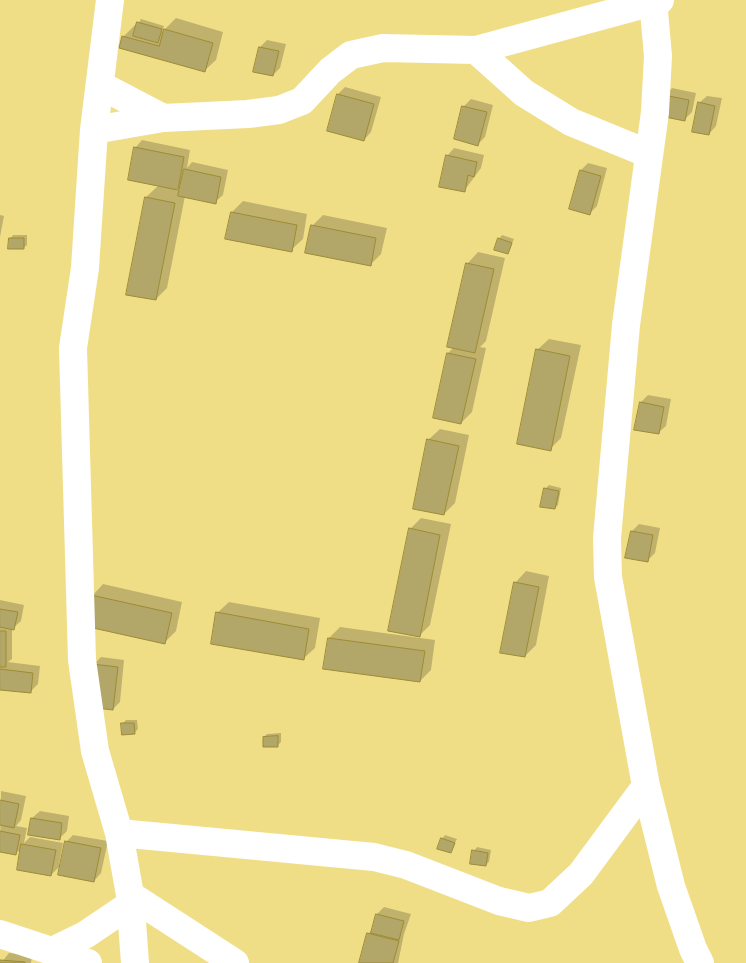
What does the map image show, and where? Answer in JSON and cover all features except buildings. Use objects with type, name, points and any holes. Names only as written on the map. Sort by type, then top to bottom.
[{"type":"street","points":[[110,0],[94,130],[85,268],[73,348],[82,660],[95,751],[119,833],[131,900],[135,963]]},
{"type":"street","points":[[94,130],[163,118],[248,114],[279,110],[302,101],[330,71],[351,55],[383,48],[476,50],[655,1],[658,56],[655,112],[626,325],[607,538],[608,577],[646,786],[671,886],[693,949],[700,963]]},
{"type":"street","points":[[476,50],[524,93],[571,122],[649,154]]},
{"type":"street","points":[[100,85],[163,118]]},
{"type":"street","points":[[119,833],[374,857],[406,865],[500,901],[529,908],[550,903],[581,874],[646,786]]},
{"type":"street","points":[[52,951],[84,936],[131,900]]},
{"type":"street","points":[[131,900],[235,963]]},
{"type":"street","points":[[0,937],[88,963]]}]
